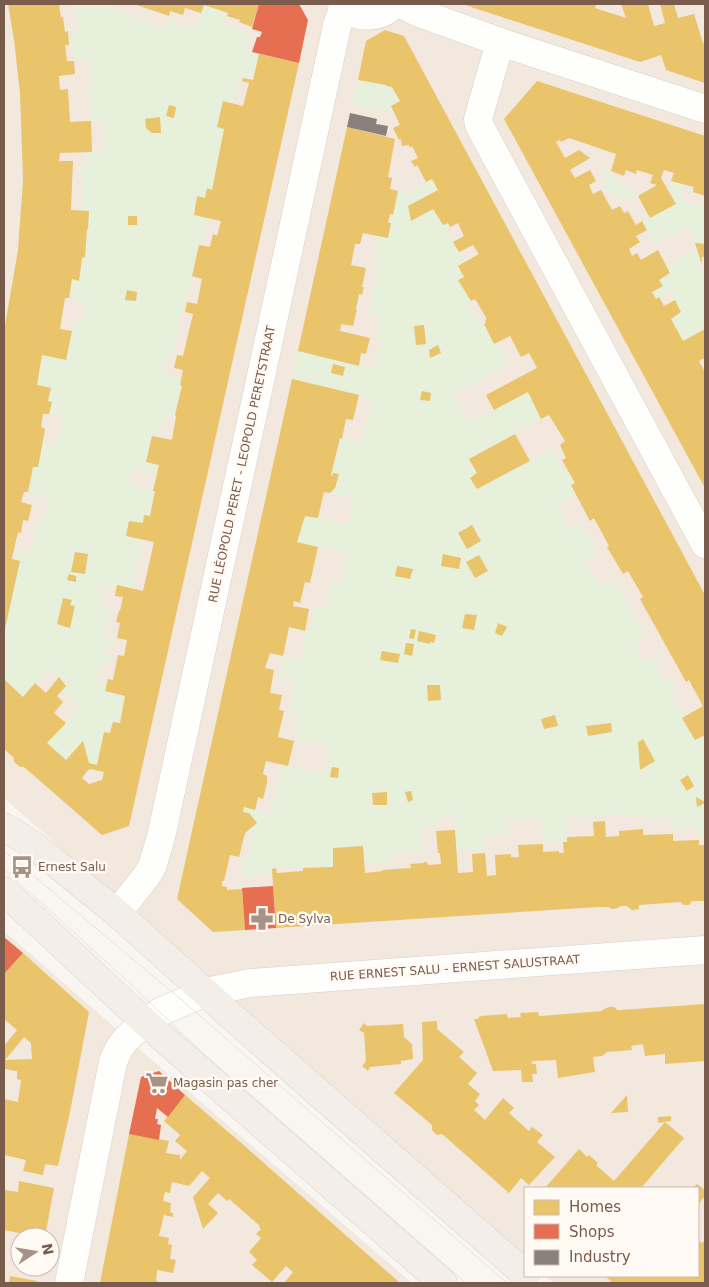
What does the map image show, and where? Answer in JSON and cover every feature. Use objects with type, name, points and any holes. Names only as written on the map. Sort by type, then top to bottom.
[{"type":"main road","points":[[4,827],[42,852],[117,913],[524,1273]]},
{"type":"main road","points":[[4,891],[146,1022],[444,1283]]},
{"type":"street","points":[[343,5],[356,14],[371,16],[381,13],[394,4]]},
{"type":"street","points":[[401,4],[417,12],[500,42],[705,109]]},
{"type":"street","name":"RUE LÉOPOLD PERET - LEOPOLD PERETSTRAAT","points":[[117,913],[146,878],[152,867],[160,836],[343,5]]},
{"type":"street","points":[[500,42],[478,118],[479,126],[705,544]]},
{"type":"street","name":"RUE ERNEST SALU - ERNEST SALUSTRAAT","points":[[69,1283],[116,1052],[125,1038],[160,1012],[206,992],[250,983],[705,950]]},
{"type":"shaded area","points":[[4,4],[705,4],[705,1283],[554,1283],[546,1277],[699,1277],[699,1187],[524,1187],[524,1257],[4,798]]},
{"type":"shaded area","points":[[4,931],[153,1061],[412,1283],[4,1283]]},
{"type":"green space","points":[[74,4],[114,4],[113,8],[164,28],[167,20],[195,29],[204,5],[228,13],[224,24],[250,33],[244,50],[259,54],[253,80],[239,77],[234,103],[223,101],[224,129],[212,189],[207,189],[205,198],[197,196],[194,214],[207,218],[201,245],[199,245],[187,302],[183,302],[173,354],[168,354],[164,374],[181,378],[180,385],[182,386],[175,415],[165,414],[160,438],[152,436],[146,462],[159,465],[157,473],[132,469],[129,485],[155,491],[150,516],[144,515],[143,523],[129,521],[126,536],[143,540],[132,588],[118,585],[116,590],[105,588],[101,606],[110,608],[104,635],[117,638],[115,646],[106,645],[104,653],[113,656],[111,666],[101,664],[97,680],[107,683],[106,691],[125,696],[120,723],[113,722],[97,765],[89,763],[82,741],[66,760],[47,743],[80,706],[62,690],[66,686],[49,668],[23,697],[4,679],[4,633],[20,562],[12,559],[14,549],[31,553],[37,524],[43,524],[48,497],[28,492],[33,467],[38,467],[43,443],[56,446],[62,418],[49,414],[52,402],[48,401],[37,385],[42,355],[66,360],[74,325],[84,315],[84,301],[69,298],[72,279],[79,280],[82,258],[85,257],[88,229],[89,211],[82,211],[82,164],[87,165],[87,152],[104,152],[104,121],[91,121],[88,88],[93,87],[90,59],[74,61],[70,31],[79,29]]},
{"type":"green space","points":[[358,80],[392,87],[400,101],[391,106],[394,113],[352,104]]},
{"type":"green space","points":[[600,165],[638,196],[632,199],[601,190],[609,186]]},
{"type":"green space","points":[[432,179],[438,190],[408,206],[411,220],[433,209],[443,225],[448,223],[450,227],[446,230],[464,262],[458,266],[464,277],[458,280],[471,301],[467,303],[478,324],[485,320],[486,323],[484,325],[494,344],[497,342],[509,364],[455,393],[471,422],[528,392],[541,419],[469,459],[477,473],[471,478],[477,489],[552,449],[564,473],[569,471],[575,483],[571,485],[576,495],[557,505],[570,531],[582,525],[598,552],[584,560],[599,586],[614,579],[643,634],[638,646],[640,658],[657,660],[658,663],[656,665],[662,680],[670,678],[675,687],[670,691],[684,716],[682,718],[694,740],[702,736],[705,742],[705,835],[699,835],[698,827],[673,829],[672,816],[643,819],[642,814],[617,816],[617,814],[566,818],[567,842],[543,844],[541,819],[509,821],[510,834],[484,836],[485,849],[456,852],[453,812],[442,819],[438,826],[421,828],[423,851],[394,853],[394,862],[364,865],[363,846],[333,848],[333,867],[276,868],[272,869],[272,875],[242,877],[240,857],[249,859],[253,835],[245,833],[257,823],[249,813],[243,812],[244,807],[271,813],[282,765],[324,774],[328,748],[294,741],[300,714],[289,712],[295,685],[279,681],[283,656],[301,659],[305,631],[309,631],[315,606],[326,608],[332,578],[341,580],[347,553],[297,542],[305,516],[348,524],[353,499],[330,493],[335,488],[339,474],[333,473],[331,475],[340,438],[361,443],[372,399],[292,379],[298,351],[375,369],[381,340],[375,339],[381,315],[368,312],[378,262],[373,260],[378,236],[388,238],[391,224],[388,223],[390,215],[393,215],[398,191],[407,193]]},
{"type":"green space","points":[[671,181],[684,184],[680,201],[700,207],[703,195],[705,196],[705,244],[695,243],[688,226],[654,244],[642,221],[676,204],[668,189]]},
{"type":"green space","points":[[697,248],[705,277],[705,329],[683,341],[671,319],[681,312],[670,291],[656,299],[652,292],[662,286],[659,280],[670,273],[666,265]]},
{"type":"building: Homes","points":[[8,4],[59,4],[65,32],[68,31],[69,45],[65,45],[67,61],[74,61],[75,74],[59,76],[60,90],[68,89],[70,122],[91,121],[92,152],[60,153],[59,161],[73,161],[71,210],[89,211],[85,257],[82,258],[79,281],[72,279],[69,298],[65,298],[60,329],[72,331],[66,360],[42,355],[37,385],[51,388],[48,401],[52,402],[49,414],[43,414],[41,427],[45,430],[38,467],[33,467],[28,492],[24,492],[21,502],[32,505],[28,521],[23,520],[21,533],[18,532],[14,549],[12,559],[20,561],[5,629],[4,331],[18,250],[23,180],[20,93]]},
{"type":"building: Homes","points":[[134,4],[259,4],[252,27],[239,22],[240,20],[227,16],[228,13],[204,5],[201,13],[185,8],[183,15],[170,11],[169,16]]},
{"type":"building: Homes","points":[[462,4],[597,4],[595,8],[626,18],[621,4],[648,4],[654,26],[665,23],[660,4],[674,4],[678,18],[694,14],[703,43],[705,43],[705,83],[666,70],[661,55],[640,62]]},
{"type":"building: Homes","points":[[385,30],[404,36],[705,595],[705,735],[695,740],[682,718],[703,706],[689,680],[686,682],[640,599],[643,597],[628,571],[623,574],[607,547],[609,546],[594,518],[590,521],[571,485],[575,483],[562,460],[566,458],[560,445],[565,441],[549,415],[541,419],[528,392],[494,410],[486,395],[537,368],[529,353],[521,357],[510,336],[494,344],[484,324],[487,319],[475,299],[471,301],[458,280],[464,277],[458,266],[479,254],[473,245],[459,252],[453,242],[464,236],[458,223],[450,227],[448,223],[443,225],[433,209],[411,221],[408,206],[438,190],[432,179],[426,182],[417,165],[415,167],[411,161],[418,158],[412,146],[410,148],[409,145],[402,146],[401,139],[399,140],[393,128],[400,125],[391,106],[400,101],[392,87],[358,80],[366,41]]},
{"type":"building: Homes","points":[[259,54],[299,63],[129,826],[102,835],[24,767],[20,767],[14,762],[14,758],[4,749],[4,679],[23,697],[35,683],[46,693],[59,677],[66,686],[57,696],[63,702],[54,713],[66,723],[47,743],[66,760],[83,741],[89,763],[97,765],[104,732],[110,733],[113,722],[120,723],[125,696],[105,691],[108,679],[113,680],[118,655],[124,656],[127,640],[117,638],[120,623],[116,622],[123,597],[115,596],[117,585],[143,591],[154,542],[126,536],[129,521],[143,523],[144,515],[150,516],[159,465],[146,462],[152,436],[172,440],[183,370],[174,368],[177,355],[183,356],[193,314],[185,312],[187,302],[197,304],[202,279],[192,276],[199,245],[210,247],[213,234],[217,236],[221,221],[194,215],[197,196],[205,198],[207,188],[212,190],[224,129],[217,127],[223,101],[243,106],[249,83],[242,81],[243,78],[253,80]],"holes":[[[90,769],[104,772],[102,780],[89,784],[82,778]]]},
{"type":"building: Homes","points":[[537,81],[705,136],[705,196],[693,192],[694,187],[671,181],[674,173],[664,170],[661,178],[676,204],[650,218],[638,196],[657,185],[650,183],[653,175],[637,170],[636,174],[626,170],[624,176],[611,171],[616,154],[569,138],[556,142],[565,158],[579,150],[590,158],[570,170],[575,178],[590,170],[596,181],[589,185],[593,194],[601,190],[612,210],[620,206],[624,213],[628,211],[636,225],[642,221],[647,230],[636,236],[640,242],[629,249],[632,256],[637,253],[641,260],[658,250],[670,273],[659,280],[663,286],[652,292],[656,299],[659,297],[664,306],[675,300],[681,312],[671,319],[683,341],[705,329],[705,358],[699,361],[705,372],[705,488],[504,119]]},
{"type":"building: Homes","points":[[169,105],[176,107],[174,118],[166,116]]},
{"type":"building: Homes","points":[[160,117],[161,133],[152,133],[146,128],[145,119]]},
{"type":"building: Homes","points":[[347,127],[395,139],[388,177],[392,178],[390,189],[398,191],[393,215],[390,214],[388,223],[391,223],[388,238],[363,233],[360,244],[355,244],[351,265],[366,268],[362,287],[364,287],[362,295],[359,294],[353,326],[341,324],[340,331],[370,338],[366,354],[361,353],[359,366],[298,351]]},
{"type":"building: Homes","points":[[128,216],[137,216],[137,225],[128,225]]},
{"type":"building: Homes","points":[[695,243],[705,244],[705,257],[702,257],[702,262],[701,262]]},
{"type":"building: Homes","points":[[127,290],[137,292],[136,301],[125,300]]},
{"type":"building: Homes","points":[[424,325],[426,344],[416,345],[414,326]]},
{"type":"building: Homes","points":[[438,345],[441,353],[430,358],[429,350]]},
{"type":"building: Homes","points":[[333,364],[345,367],[343,376],[331,373]]},
{"type":"building: Homes","points":[[292,379],[359,395],[353,420],[346,419],[342,439],[340,438],[331,475],[333,473],[339,474],[335,488],[330,493],[324,492],[318,518],[305,516],[297,542],[318,547],[310,583],[305,582],[300,603],[294,601],[293,606],[309,609],[305,631],[289,627],[283,656],[270,653],[265,668],[274,670],[270,693],[282,695],[279,710],[284,711],[278,737],[294,741],[288,766],[266,761],[263,774],[267,776],[267,783],[263,799],[258,797],[255,810],[244,807],[243,812],[249,813],[257,823],[245,833],[239,857],[230,855],[224,881],[222,881],[222,886],[227,887],[227,890],[242,889],[245,930],[213,932],[177,899]]},
{"type":"building: Homes","points":[[422,391],[431,393],[430,401],[420,400]]},
{"type":"building: Homes","points":[[515,434],[530,461],[477,489],[470,478],[477,473],[469,459]]},
{"type":"building: Homes","points":[[472,525],[481,541],[467,549],[458,533]]},
{"type":"building: Homes","points":[[75,552],[88,554],[85,574],[71,572]]},
{"type":"building: Homes","points":[[443,554],[461,558],[459,569],[441,566]]},
{"type":"building: Homes","points":[[479,555],[488,571],[475,578],[466,562]]},
{"type":"building: Homes","points":[[397,566],[413,569],[410,579],[395,576]]},
{"type":"building: Homes","points":[[69,574],[76,576],[76,582],[67,580]]},
{"type":"building: Homes","points":[[63,598],[72,600],[70,605],[75,606],[70,628],[57,624]]},
{"type":"building: Homes","points":[[465,614],[477,615],[474,630],[462,628]]},
{"type":"building: Homes","points":[[498,623],[507,627],[502,636],[495,633]]},
{"type":"building: Homes","points":[[411,629],[416,630],[414,639],[409,638]]},
{"type":"building: Homes","points":[[419,631],[436,635],[434,643],[417,641]]},
{"type":"building: Homes","points":[[406,643],[414,644],[412,656],[404,654]]},
{"type":"building: Homes","points":[[382,651],[400,654],[398,663],[380,660]]},
{"type":"building: Homes","points":[[427,685],[440,685],[441,700],[428,701]]},
{"type":"building: Homes","points":[[555,715],[558,726],[544,729],[541,719]]},
{"type":"building: Homes","points":[[611,723],[612,732],[588,736],[586,726]]},
{"type":"building: Homes","points":[[643,739],[655,761],[640,770],[638,742]]},
{"type":"building: Homes","points":[[332,767],[339,768],[338,778],[330,777]]},
{"type":"building: Homes","points":[[688,775],[694,786],[687,791],[680,780]]},
{"type":"building: Homes","points":[[411,791],[413,800],[408,802],[405,792]]},
{"type":"building: Homes","points":[[387,792],[387,805],[373,805],[372,793]]},
{"type":"building: Homes","points":[[696,797],[705,802],[705,803],[697,807]]},
{"type":"building: Homes","points":[[605,821],[606,837],[619,836],[619,831],[643,829],[643,835],[673,834],[673,841],[699,840],[699,845],[705,845],[705,901],[692,901],[689,905],[684,905],[680,902],[639,905],[639,909],[632,910],[627,906],[612,909],[598,907],[276,928],[272,869],[276,868],[277,873],[303,871],[303,868],[333,867],[333,848],[363,846],[365,873],[411,868],[410,864],[424,862],[427,862],[428,865],[441,864],[436,831],[455,830],[458,873],[473,872],[472,854],[485,853],[487,876],[496,875],[495,855],[511,854],[511,857],[519,857],[518,845],[543,844],[543,852],[559,851],[559,853],[564,853],[563,842],[567,842],[567,837],[594,836],[593,822]]},
{"type":"building: Homes","points":[[23,953],[89,1012],[58,1166],[45,1164],[43,1175],[23,1171],[26,1160],[4,1155],[4,1099],[18,1102],[21,1080],[17,1079],[17,1071],[4,1069],[4,1046],[17,1030],[4,1019],[4,974]],"holes":[[[24,1037],[31,1043],[32,1059],[5,1060]]]},
{"type":"building: Homes","points":[[705,1004],[705,1061],[665,1064],[665,1054],[645,1056],[643,1044],[631,1046],[632,1050],[607,1052],[602,1056],[593,1057],[595,1072],[558,1078],[556,1060],[532,1061],[532,1064],[536,1064],[537,1074],[532,1074],[533,1082],[522,1082],[521,1070],[493,1071],[474,1019],[482,1016],[507,1014],[508,1018],[521,1017],[520,1013],[538,1012],[539,1016],[541,1016],[602,1011],[609,1007],[620,1010]]},
{"type":"building: Homes","points":[[437,1021],[437,1029],[464,1052],[459,1057],[477,1073],[468,1084],[480,1094],[475,1101],[479,1105],[474,1110],[485,1120],[503,1098],[514,1108],[509,1113],[529,1131],[532,1127],[543,1135],[537,1142],[555,1157],[529,1185],[521,1178],[509,1193],[442,1134],[437,1135],[432,1130],[432,1125],[394,1093],[423,1060],[422,1022]]},
{"type":"building: Homes","points":[[364,1023],[367,1026],[403,1024],[404,1037],[412,1044],[413,1059],[401,1061],[401,1064],[370,1067],[368,1071],[362,1066],[366,1061],[364,1033],[359,1030]]},
{"type":"building: Homes","points":[[185,1095],[400,1283],[286,1283],[293,1272],[286,1266],[272,1282],[252,1265],[257,1260],[249,1252],[261,1238],[256,1234],[261,1229],[260,1226],[229,1199],[227,1201],[218,1193],[208,1204],[218,1213],[203,1229],[193,1197],[210,1178],[202,1171],[189,1186],[172,1182],[170,1193],[165,1192],[163,1201],[171,1203],[170,1212],[173,1213],[173,1217],[164,1215],[159,1236],[169,1238],[168,1244],[172,1245],[170,1259],[176,1260],[173,1273],[157,1270],[156,1281],[162,1283],[100,1283],[129,1134],[169,1141],[166,1153],[180,1155],[180,1160],[187,1151],[175,1141],[180,1135],[164,1121]]},
{"type":"building: Homes","points":[[627,1095],[628,1112],[611,1113]]},
{"type":"building: Homes","points":[[671,1116],[671,1121],[658,1123],[658,1117]]},
{"type":"building: Homes","points":[[665,1122],[684,1138],[642,1187],[546,1187],[579,1149],[587,1157],[589,1155],[598,1163],[596,1165],[614,1181]]},
{"type":"building: Homes","points":[[19,1181],[54,1188],[47,1227],[10,1227],[10,1231],[4,1230],[4,1190],[18,1192]]},
{"type":"building: Homes","points":[[697,1184],[705,1190],[705,1196],[699,1204],[699,1187],[694,1187]]},
{"type":"building: Homes","points":[[705,1240],[705,1283],[613,1283],[606,1277],[699,1277],[699,1241],[702,1243]]},
{"type":"building: Homes","points":[[10,1276],[37,1281],[37,1283],[9,1283]]},
{"type":"building: Shops","points":[[259,4],[299,4],[308,20],[299,63],[252,52],[257,37],[260,37],[262,32],[252,29]]},
{"type":"building: Shops","points":[[273,886],[276,928],[245,930],[242,888]]},
{"type":"building: Shops","points":[[4,937],[23,953],[4,974]]},
{"type":"building: Shops","points":[[159,1071],[185,1095],[168,1117],[157,1108],[155,1119],[158,1119],[157,1124],[161,1125],[159,1140],[129,1134],[141,1077]]},
{"type":"building: Industry","points":[[350,113],[377,119],[376,124],[388,126],[386,136],[347,127]]},
{"type":"tram line","points":[[4,851],[184,1002],[507,1283]]},
{"type":"tram line","points":[[4,869],[205,1055],[466,1283]]},
{"type":"place","name":"Ernest Salu","points":[[22,867]]},
{"type":"place","name":"De Sylva","points":[[262,919]]},
{"type":"place","name":"Magasin pas cher","points":[[157,1083]]}]
